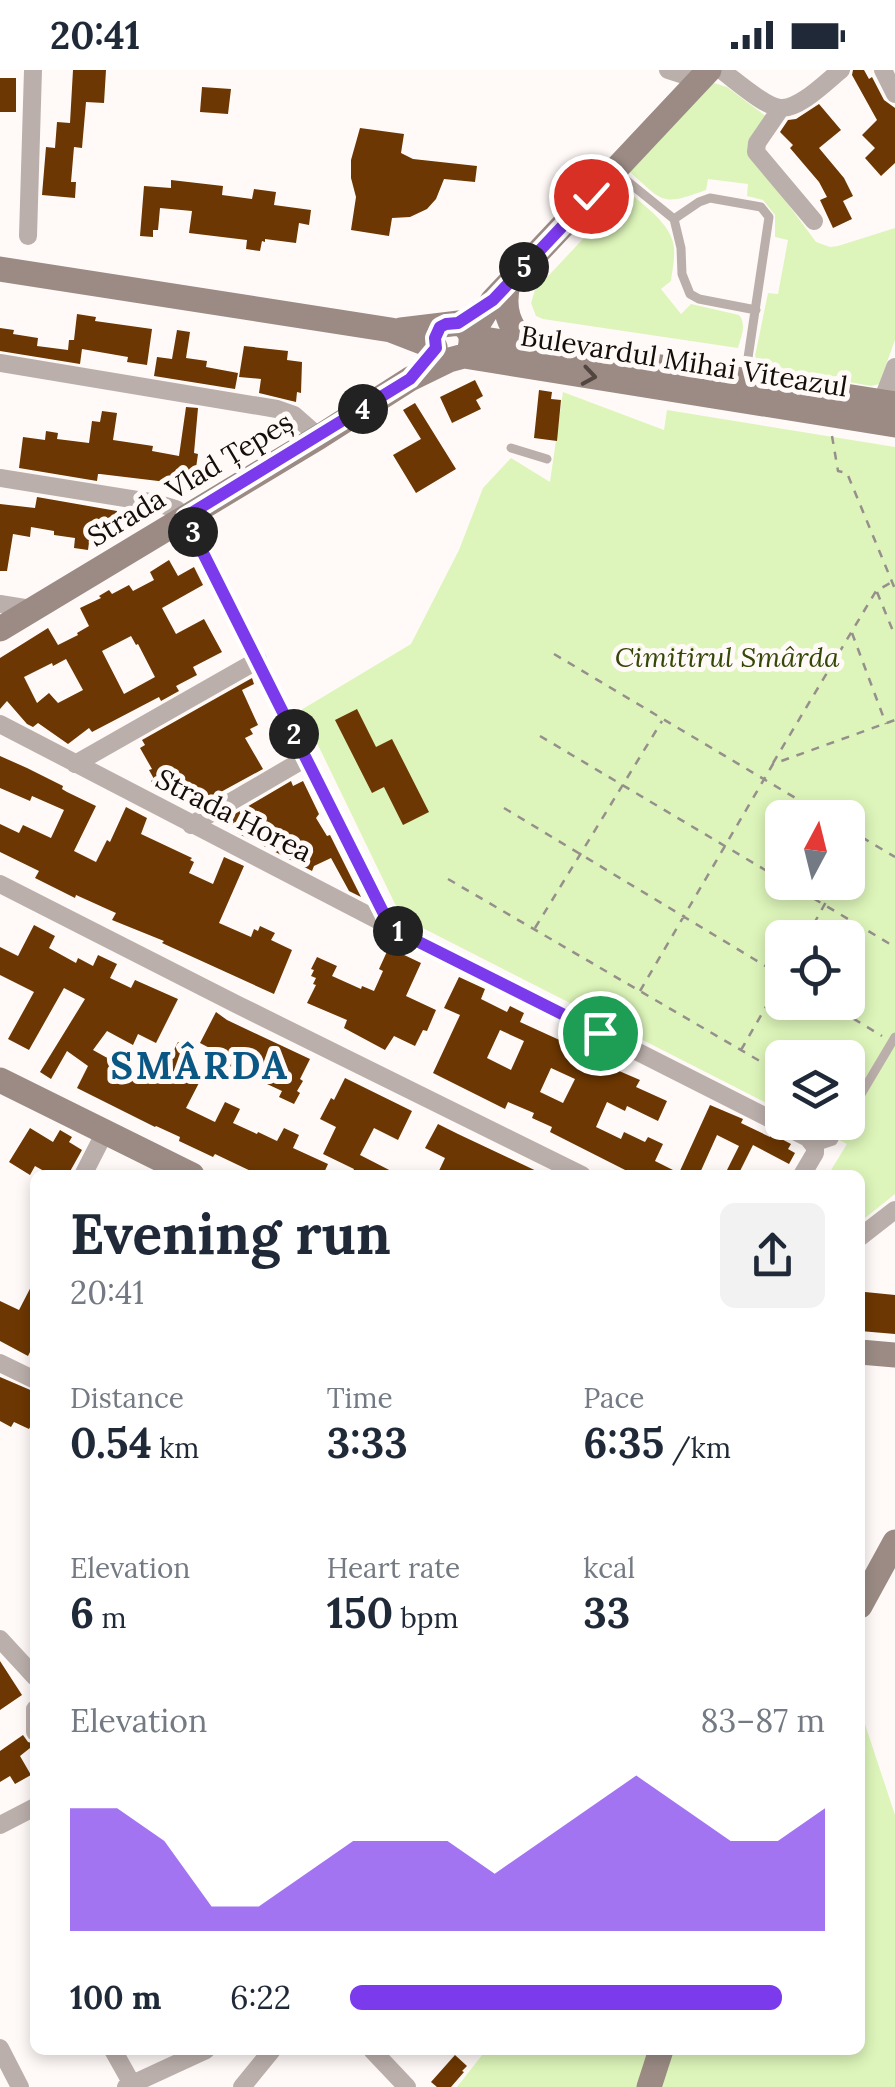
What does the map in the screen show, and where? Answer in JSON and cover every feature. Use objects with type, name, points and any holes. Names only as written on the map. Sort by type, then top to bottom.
[{"type":"main road","name":"Strada Vlad Țepeș","points":[[0,629],[410,379],[453,342],[710,73]]},
{"type":"main road","name":"Bulevardul Mihai Viteazul","points":[[0,269],[391,330],[895,425]]},
{"type":"main road","points":[[500,292],[508,320],[525,345]]},
{"type":"main road","name":"Bulevardul Mihai Viteazul","points":[[453,342],[525,345],[888,403]]},
{"type":"main road","points":[[0,1080],[182,1170]]},
{"type":"main road","points":[[877,1353],[895,1373]]},
{"type":"main road","points":[[865,1597],[895,1542]]},
{"type":"main road","points":[[650,2087],[660,2055]]},
{"type":"street","points":[[28,236],[33,70]]},
{"type":"street","points":[[668,70],[710,73],[781,108],[802,101],[841,70]]},
{"type":"street","points":[[883,70],[895,94]]},
{"type":"street","points":[[781,108],[757,144],[756,152],[814,222]]},
{"type":"street","points":[[0,362],[278,409],[294,415],[319,437]]},
{"type":"street","points":[[888,403],[895,367]]},
{"type":"street","points":[[0,478],[156,503],[176,509],[185,517],[391,928]]},
{"type":"street","points":[[0,604],[31,609]]},
{"type":"street","points":[[75,764],[258,660]]},
{"type":"street","name":"Strada Horea","points":[[0,724],[391,928],[808,1138],[816,1146]]},
{"type":"street","points":[[192,825],[306,758]]},
{"type":"street","points":[[0,884],[572,1170]]},
{"type":"street","points":[[86,1170],[105,1132]]},
{"type":"street","points":[[805,1170],[816,1146]]},
{"type":"street","points":[[865,1233],[895,1210]]},
{"type":"street","points":[[0,1363],[30,1378]]},
{"type":"street","points":[[0,1639],[30,1672]]},
{"type":"street","points":[[0,1824],[30,1809]]},
{"type":"street","points":[[0,2048],[20,2087]]},
{"type":"street","points":[[115,2055],[129,2086],[195,2055]]},
{"type":"street","points":[[242,2087],[268,2055]]},
{"type":"street","points":[[377,2055],[407,2087]]},
{"type":"lane","points":[[614,171],[674,219],[682,274],[690,294],[756,310]]},
{"type":"lane","points":[[674,219],[710,198],[766,211],[770,224],[745,380]]},
{"type":"lane","points":[[511,448],[547,459]]},
{"type":"lane","points":[[865,1087],[893,1040]]},
{"type":"lane","points":[[816,1146],[832,1140]]},
{"type":"path","points":[[831,430],[838,471],[847,473],[895,589]]},
{"type":"path","points":[[640,990],[876,590],[892,582]]},
{"type":"path","points":[[876,590],[895,636]]},
{"type":"path","points":[[851,632],[886,724]]},
{"type":"path","points":[[554,654],[798,800]]},
{"type":"path","points":[[535,929],[663,720]]},
{"type":"path","points":[[773,764],[895,720]]},
{"type":"path","points":[[540,736],[765,871]]},
{"type":"path","points":[[504,808],[765,966]]},
{"type":"path","points":[[865,839],[895,857]]},
{"type":"path","points":[[448,879],[765,1064]]},
{"type":"path","points":[[815,900],[895,947]]},
{"type":"path","points":[[816,920],[827,900]]},
{"type":"path","points":[[741,1050],[765,1007]]},
{"type":"path","points":[[858,1020],[893,1040]]},
{"type":"green space","points":[[714,83],[727,87],[767,117],[751,154],[816,242],[838,246],[895,228],[895,340],[879,384],[871,386],[760,366],[755,356],[768,293],[778,294],[788,240],[775,237],[775,215],[763,200],[747,196],[748,184],[708,179],[706,190],[672,200],[657,196],[630,172]]},
{"type":"green space","points":[[628,191],[657,216],[672,239],[671,281],[661,289],[681,314],[691,304],[739,315],[743,326],[738,348],[536,316],[531,303],[535,290]]},
{"type":"green space","name":"Cimitirul Smârda","points":[[563,392],[664,430],[667,410],[895,447],[895,1194],[865,1218],[865,1170],[831,1170],[847,1144],[839,1140],[865,1140],[865,1040],[765,1040],[765,1102],[405,919],[395,904],[301,710],[411,644],[459,550],[483,488],[511,458],[550,482]]},
{"type":"green space","points":[[865,1724],[895,1815],[895,2087],[457,2087],[482,2055],[865,2055]]},
{"type":"building","points":[[73,70],[106,70],[104,103],[86,102],[82,148],[74,147],[71,182],[76,182],[75,198],[42,195],[46,147],[55,148],[57,122],[70,123]]},
{"type":"building","points":[[853,70],[864,70],[869,79],[872,77],[884,100],[895,108],[895,163],[881,176],[865,158],[875,148],[862,135],[877,120],[852,75]]},
{"type":"building","points":[[0,78],[16,78],[16,112],[0,112]]},
{"type":"building","points":[[202,87],[231,89],[228,114],[200,112]]},
{"type":"building","points":[[819,104],[841,130],[819,148],[844,178],[853,196],[843,201],[852,219],[833,228],[820,200],[827,197],[819,182],[780,132],[788,120]]},
{"type":"building","points":[[360,128],[404,134],[401,153],[413,159],[477,166],[475,182],[444,179],[427,209],[410,217],[392,218],[389,236],[351,230],[356,197],[351,160]]},
{"type":"building","points":[[171,180],[223,186],[222,195],[252,199],[254,189],[276,192],[274,205],[311,210],[309,225],[299,223],[296,243],[265,239],[260,251],[246,249],[247,240],[189,233],[192,211],[160,208],[158,230],[153,230],[153,237],[140,236],[144,186],[171,188]]},
{"type":"building","points":[[77,314],[96,317],[95,321],[152,329],[147,365],[127,362],[128,357],[82,349],[80,364],[0,351],[0,328],[38,338],[37,346],[68,350],[69,340],[74,340]]},
{"type":"building","points":[[177,330],[190,332],[186,358],[207,361],[206,367],[238,373],[235,389],[154,376],[157,357],[172,359]]},
{"type":"building","points":[[244,346],[288,351],[287,360],[302,362],[301,393],[297,392],[296,402],[259,393],[261,379],[239,377]]},
{"type":"building","points":[[475,380],[483,396],[476,400],[481,409],[452,423],[440,397]]},
{"type":"building","points":[[539,390],[552,392],[551,399],[561,400],[557,441],[534,438]]},
{"type":"building","points":[[415,403],[456,469],[416,493],[393,455],[421,439],[403,410]]},
{"type":"building","points":[[186,407],[198,408],[194,453],[198,454],[194,482],[190,481],[184,497],[173,495],[175,483],[100,474],[97,481],[19,468],[23,437],[45,440],[46,431],[58,433],[57,439],[89,443],[92,421],[100,422],[102,411],[117,413],[113,440],[153,446],[152,451],[179,456]]},
{"type":"building","points":[[37,497],[117,511],[113,536],[90,535],[88,550],[74,548],[75,538],[31,527],[30,537],[13,534],[7,571],[0,571],[0,504],[35,508]]},
{"type":"building","points":[[169,560],[178,576],[194,567],[203,585],[162,608],[176,634],[204,619],[222,652],[193,667],[197,675],[176,686],[179,691],[161,701],[159,697],[92,732],[89,728],[68,744],[38,723],[33,727],[27,724],[7,701],[0,709],[0,658],[48,628],[58,645],[78,635],[89,626],[80,608],[109,590],[112,594],[129,585],[133,591],[154,580],[150,572]],"holes":[[[131,636],[155,677],[124,694],[102,651]],[[66,659],[83,690],[58,703],[49,693],[37,703],[24,677]]]},
{"type":"building","points":[[252,678],[254,684],[242,690],[258,725],[245,738],[263,769],[197,805],[192,798],[185,804],[171,787],[163,792],[157,790],[151,781],[152,769],[140,748],[145,745],[142,740]]},
{"type":"building","points":[[357,709],[376,747],[392,739],[429,812],[403,825],[384,787],[372,793],[335,720]]},
{"type":"building","points":[[0,756],[96,806],[74,851],[96,862],[126,807],[147,818],[141,834],[192,858],[189,873],[213,884],[224,857],[244,866],[219,923],[251,937],[260,926],[275,933],[271,940],[292,950],[274,994],[112,920],[116,913],[35,878],[39,871],[0,852],[0,824],[19,833],[23,825],[51,838],[64,810],[0,788]]},
{"type":"building","points":[[291,781],[293,786],[303,781],[319,814],[316,818],[330,835],[361,897],[349,891],[331,858],[312,871],[258,843],[252,836],[249,839],[237,833],[228,818]]},
{"type":"building","points":[[34,925],[55,936],[49,948],[76,963],[78,958],[93,966],[98,955],[117,964],[110,978],[131,988],[135,980],[178,999],[156,1043],[138,1034],[133,1045],[107,1031],[93,1050],[134,1077],[139,1067],[150,1073],[153,1067],[163,1072],[178,1042],[195,1050],[185,1071],[201,1079],[186,1108],[215,1122],[225,1102],[240,1109],[233,1123],[277,1141],[284,1128],[299,1135],[293,1148],[328,1164],[325,1170],[249,1170],[215,1154],[213,1157],[77,1088],[88,1066],[67,1051],[51,1079],[40,1072],[85,999],[64,988],[29,1050],[8,1039],[34,992],[0,975],[0,947],[18,956]]},
{"type":"building","points":[[390,945],[421,963],[406,996],[436,1010],[415,1046],[394,1036],[385,1050],[344,1028],[347,1020],[307,1003],[316,985],[311,969],[317,957],[337,966],[332,976],[374,991]]},
{"type":"building","points":[[459,977],[485,989],[481,999],[507,1012],[510,1006],[524,1013],[520,1022],[588,1053],[592,1043],[603,1048],[596,1061],[640,1080],[636,1087],[667,1101],[658,1121],[627,1106],[625,1111],[607,1102],[596,1127],[621,1139],[624,1132],[645,1142],[648,1137],[663,1144],[655,1161],[673,1170],[625,1170],[550,1132],[552,1127],[532,1118],[534,1113],[508,1102],[505,1109],[433,1073],[460,1015],[444,1008]],"holes":[[[500,1030],[524,1041],[511,1070],[487,1058]],[[551,1068],[575,1079],[563,1103],[540,1092]]]},
{"type":"building","points":[[216,1012],[310,1059],[294,1104],[279,1097],[282,1091],[267,1084],[273,1072],[239,1056],[232,1067],[218,1060],[221,1054],[200,1043]]},
{"type":"building","points":[[345,1078],[412,1111],[398,1140],[374,1128],[360,1155],[389,1170],[354,1170],[323,1154],[336,1127],[320,1119],[331,1098],[334,1100]]},
{"type":"building","points":[[710,1105],[743,1119],[741,1123],[765,1135],[765,1140],[791,1144],[788,1149],[795,1153],[789,1164],[753,1145],[740,1170],[727,1170],[739,1146],[717,1135],[701,1170],[680,1170]]},
{"type":"building","points":[[438,1124],[535,1170],[439,1170],[445,1158],[425,1148]]},
{"type":"building","points":[[30,1128],[53,1142],[60,1130],[82,1150],[71,1170],[42,1170],[35,1166],[30,1175],[9,1162]]},
{"type":"building","points":[[30,1289],[28,1356],[0,1341],[0,1301],[19,1310]]},
{"type":"building","points":[[865,1292],[895,1295],[895,1334],[865,1331]]},
{"type":"building","points":[[0,1377],[30,1390],[30,1427],[14,1422],[11,1427],[0,1421]]},
{"type":"building","points":[[0,1661],[22,1695],[0,1710]]},
{"type":"building","points":[[23,1735],[30,1748],[20,1756],[30,1776],[15,1784],[10,1776],[0,1782],[0,1751]]},
{"type":"building","points":[[455,2055],[467,2066],[464,2072],[451,2087],[437,2087],[431,2082]]},
{"type":"district","name":"SMÂRDA","points":[[200,1066]]},
{"type":"route","points":[[591,196],[493,300],[458,323],[440,327],[436,348],[410,379],[185,517],[391,928],[600,1033]]}]
